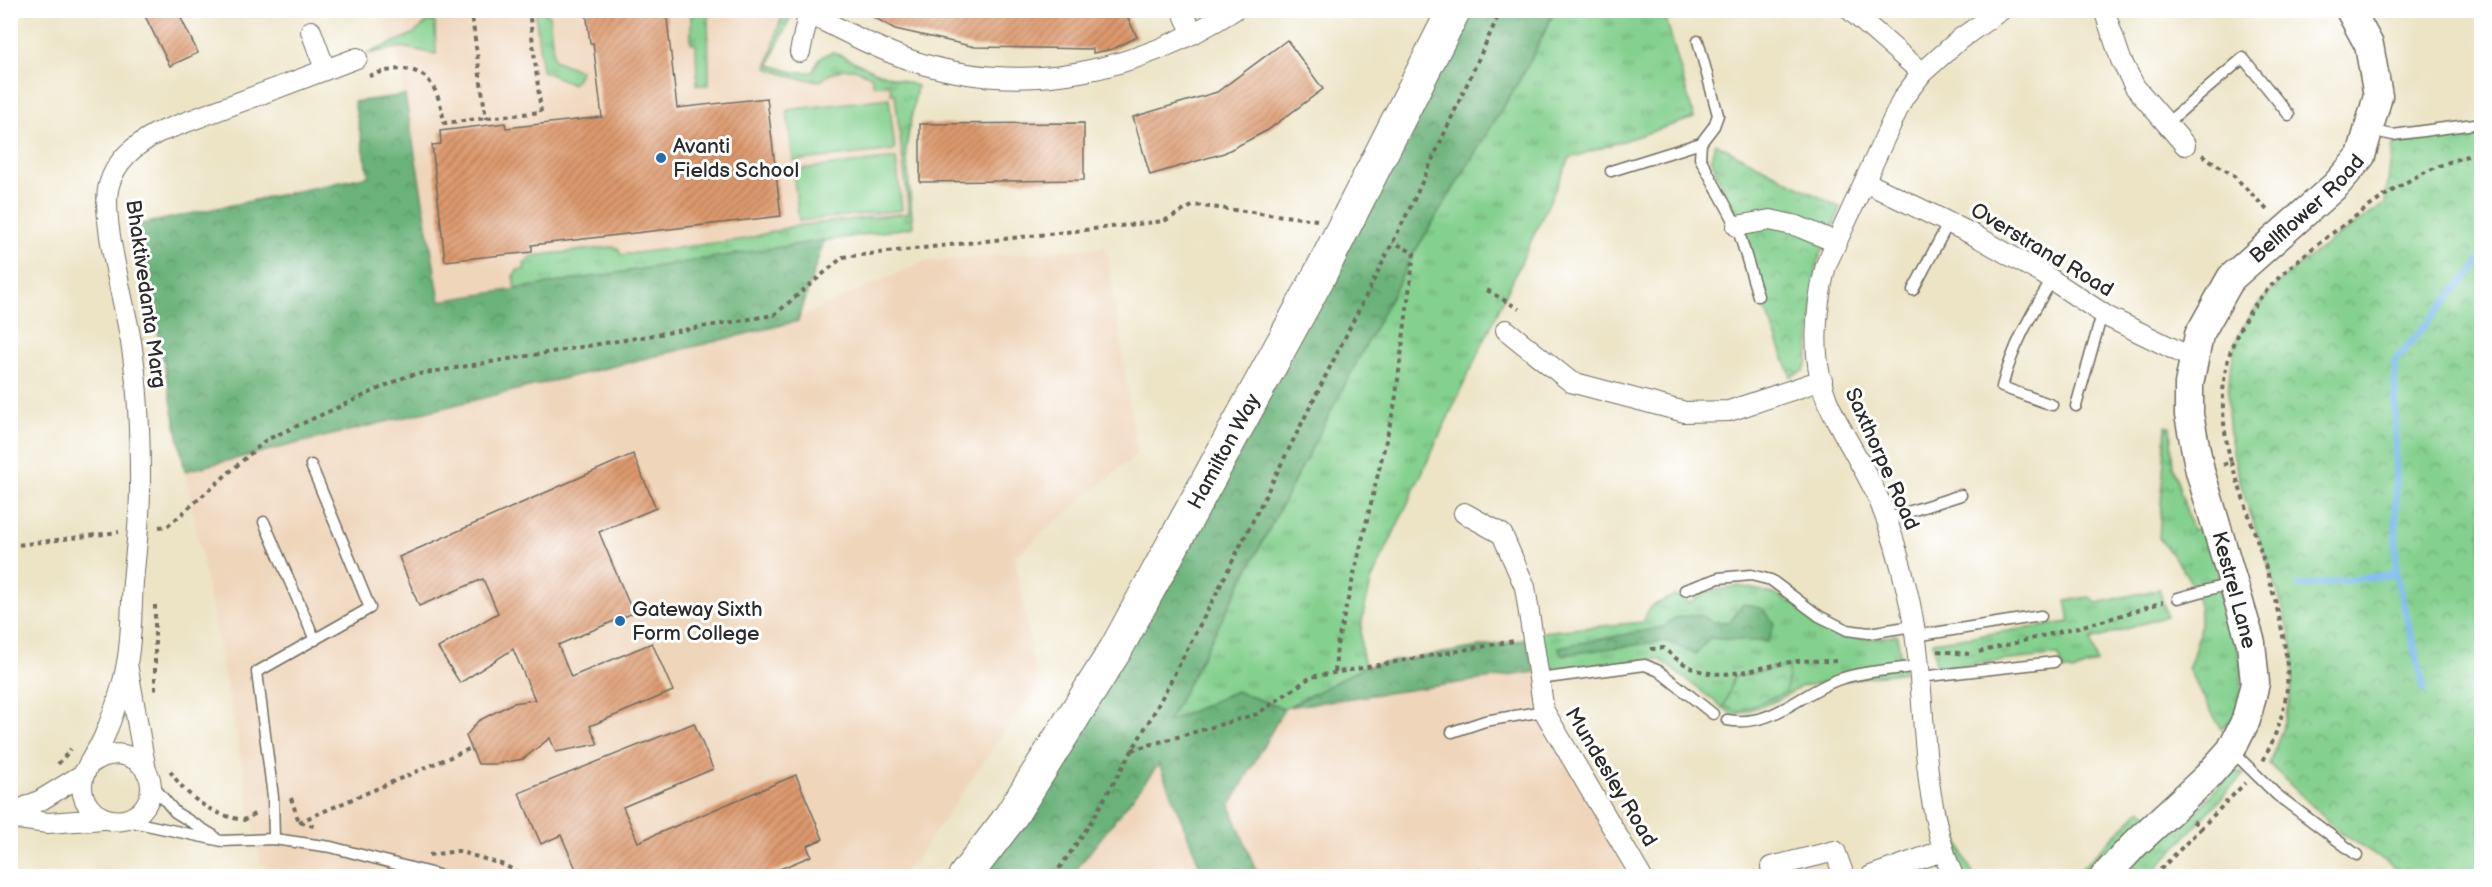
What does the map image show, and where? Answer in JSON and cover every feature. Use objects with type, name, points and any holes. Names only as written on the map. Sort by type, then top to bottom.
[{"type":"highway","name":"Hamilton Way","points":[[965,876],[1009,819],[1116,649],[1319,276],[1454,10]]},
{"type":"street","points":[[1182,10],[1193,34]]},
{"type":"street","points":[[800,52],[809,12],[874,45],[915,61],[963,73],[993,77],[1052,76],[1096,71],[1133,61],[1193,34],[1234,10]]},
{"type":"street","points":[[1850,10],[1922,73]]},
{"type":"street","name":"Saxthorpe Road","points":[[1953,876],[1942,851],[1933,810],[1920,671],[1908,594],[1887,519],[1829,405],[1816,345],[1819,293],[1826,264],[1903,98],[1922,73],[1960,39],[2001,10]]},
{"type":"street","points":[[2104,10],[2121,60],[2135,87],[2185,145]]},
{"type":"street","name":"Bellflower Road","points":[[2194,359],[2199,335],[2231,278],[2336,185],[2361,156],[2378,96],[2369,45],[2350,10]]},
{"type":"street","points":[[311,31],[325,69]]},
{"type":"street","name":"Bhaktivedanta Marg","points":[[127,664],[141,481],[138,408],[131,343],[106,205],[112,175],[128,153],[157,134],[357,58]]},
{"type":"street","name":"Overstrand Road","points":[[1865,182],[1949,222],[2052,280],[2102,314],[2194,359]]},
{"type":"street","points":[[1737,226],[1770,220],[1797,226],[1836,242]]},
{"type":"street","points":[[1506,330],[1571,382],[1685,412],[1729,411],[1822,380]]},
{"type":"street","name":"Kestrel Lane","points":[[2105,876],[2135,844],[2206,778],[2231,750],[2246,720],[2255,683],[2251,643],[2200,471],[2188,415],[2189,384],[2194,359]]},
{"type":"street","name":"Mundesley Road","points":[[1464,513],[1502,534],[1524,587],[1544,711],[1641,876]]},
{"type":"street","points":[[104,819],[87,805],[82,795],[87,769],[104,737],[127,664]]},
{"type":"street","points":[[10,816],[48,823],[104,819],[125,820],[142,810],[150,791],[127,664]]},
{"type":"street","points":[[10,816],[46,797],[109,753],[131,756],[148,776]]},
{"type":"street","points":[[1771,867],[1835,851],[1844,876]]},
{"type":"street","points":[[1871,876],[1942,851]]},
{"type":"lane","points":[[1611,171],[1701,143],[1714,126],[1718,114],[1698,41]]},
{"type":"lane","points":[[2167,123],[2243,58],[2289,115]]},
{"type":"lane","points":[[2369,130],[2393,135],[2481,123]]},
{"type":"lane","points":[[1701,143],[1701,158],[1737,226],[1758,296]]},
{"type":"lane","points":[[1912,290],[1949,222]]},
{"type":"lane","points":[[2052,280],[2033,311],[2009,360],[2002,387],[2052,405]]},
{"type":"lane","points":[[2076,406],[2102,314]]},
{"type":"lane","points":[[274,839],[273,797],[257,672],[370,608],[311,465]]},
{"type":"lane","points":[[1887,519],[1960,495]]},
{"type":"lane","points":[[264,522],[315,640]]},
{"type":"lane","points":[[1685,590],[1719,578],[1751,575],[1771,580],[1819,616],[1847,630],[1869,633],[1914,631],[2042,616]]},
{"type":"lane","points":[[2178,598],[2234,583]]},
{"type":"lane","points":[[1726,720],[1740,723],[1769,718],[1792,706],[1816,689],[1840,679],[2054,662]]},
{"type":"lane","points":[[1539,679],[1645,665],[1659,671],[1713,714]]},
{"type":"lane","points":[[1452,732],[1485,721],[1544,711]]},
{"type":"lane","points":[[2231,750],[2277,795],[2357,855]]},
{"type":"lane","points":[[148,776],[158,795],[175,812],[222,841]]},
{"type":"lane","points":[[125,820],[222,841],[274,839],[331,847],[441,876]]},
{"type":"path","points":[[471,10],[486,118]]},
{"type":"path","points":[[365,77],[393,69],[409,70],[426,78],[440,97],[444,123],[541,112],[529,10]]},
{"type":"path","points":[[1054,876],[1088,827],[1156,709],[1216,594],[1393,242],[1501,10]]},
{"type":"path","points":[[2185,145],[2233,175],[2306,252]]},
{"type":"path","points":[[2200,471],[2231,462],[2225,437],[2222,384],[2233,343],[2250,308],[2306,252],[2402,183],[2439,164],[2481,152]]},
{"type":"path","points":[[10,546],[168,526],[266,440],[407,376],[774,315],[843,257],[1164,221],[1194,205],[1288,215]]},
{"type":"path","points":[[1335,672],[1337,645],[1395,403],[1414,253],[1393,242]]},
{"type":"path","points":[[1487,290],[1519,309]]},
{"type":"path","points":[[157,536],[158,516]]},
{"type":"path","points":[[155,596],[156,703]]},
{"type":"path","points":[[1132,750],[1257,714],[1311,677],[1516,641]]},
{"type":"path","points":[[51,771],[72,748]]},
{"type":"path","points":[[299,822],[470,749]]},
{"type":"path","points":[[165,761],[177,782],[192,798],[219,814],[244,820],[251,818],[261,807],[261,798],[290,796],[299,822]]},
{"type":"path","points":[[299,822],[322,828]]},
{"type":"path","points":[[2154,876],[2201,828]]},
{"type":"path","points":[[422,856],[459,851],[504,865],[525,876]]},
{"type":"shaded area","name":"Avanti Fields School","points":[[391,10],[793,11],[785,32],[778,37],[770,65],[793,72],[813,72],[816,62],[824,54],[834,52],[874,71],[917,86],[906,148],[913,227],[439,301],[399,63],[386,25]]},
{"type":"shaded area","name":"Gateway Sixth Form College","points":[[1107,247],[1137,454],[1015,556],[1037,685],[915,861],[899,876],[306,876],[261,864],[185,471],[782,325],[922,262]]},
{"type":"shaded area","points":[[1535,672],[1626,876],[1258,876],[1230,806],[1284,709]]},
{"type":"shaded area","points":[[1159,763],[1204,876],[1071,876]]},
{"type":"green space","points":[[535,11],[545,11],[546,15],[549,15],[554,60],[581,71],[573,84],[542,71]]},
{"type":"green space","points":[[691,11],[708,11],[709,85],[697,85],[696,44],[691,43]]},
{"type":"green space","points":[[783,11],[793,11],[770,65],[793,72],[813,72],[820,59],[834,52],[874,71],[917,86],[906,148],[913,227],[515,289],[513,276],[518,270],[525,269],[524,263],[532,256],[612,247],[618,248],[621,255],[746,239],[794,226],[909,213],[895,94],[891,94],[890,84],[874,86],[871,76],[855,69],[843,69],[828,75],[821,81],[796,78],[767,68]]},
{"type":"green space","points":[[1453,11],[1555,11],[1524,73],[1414,253],[1168,722],[1236,691],[1284,709],[1230,806],[1258,876],[1204,876],[1159,764],[1071,876],[968,876],[1149,588]]},
{"type":"green space","points":[[1555,11],[1664,11],[1694,118],[1570,158],[1372,579],[1361,634],[1366,666],[1284,709],[1236,691],[1167,723],[1414,253],[1524,73]]},
{"type":"green space","points":[[430,20],[435,23],[436,54],[400,47],[367,54],[413,34]]},
{"type":"green space","points":[[405,95],[440,301],[824,240],[798,321],[185,471],[137,225],[369,176],[354,102]]},
{"type":"green space","points":[[889,98],[895,150],[793,161],[787,110]]},
{"type":"green space","points":[[2481,130],[2481,876],[2409,876],[2339,832],[2269,764],[2289,701],[2293,651],[2281,602],[2236,467],[2230,433],[2228,398],[2237,340],[2265,297],[2303,262],[2385,204],[2393,144]]},
{"type":"green space","points":[[1715,143],[1841,208],[1817,263],[1808,361],[1804,371],[1791,376],[1745,257],[1734,215],[1711,158]]},
{"type":"green space","points":[[896,158],[902,210],[799,221],[793,170]]},
{"type":"green space","points":[[2166,426],[2170,426],[2173,466],[2192,530],[2204,528],[2225,594],[2238,647],[2241,694],[2237,712],[2221,729],[2188,669],[2199,629],[2200,613],[2197,598],[2183,570],[2159,538]]},
{"type":"green space","points":[[1737,586],[1781,597],[1832,630],[1846,636],[1878,638],[1897,635],[1904,672],[1802,686],[1776,701],[1734,716],[1659,659],[1543,671],[1532,633],[1643,622],[1650,607],[1675,595],[1689,603],[1706,592]]},
{"type":"green space","points":[[2159,589],[2167,616],[2091,640],[2097,662],[2073,672],[2062,670],[2059,655],[1936,668],[1933,642],[2070,622],[2066,600],[2090,597],[2097,603]]},
{"type":"green space","points":[[1743,604],[1763,609],[1774,624],[1768,642],[1709,638],[1696,654],[1665,641],[1561,655],[1559,647],[1664,627],[1675,618],[1699,614],[1712,622],[1730,622]]},
{"type":"green space","points":[[1527,639],[1535,672],[1288,707],[1366,666]]},
{"type":"green space","points":[[1789,666],[1786,692],[1738,712],[1724,706],[1734,677]]},
{"type":"green space","points":[[2233,770],[2244,774],[2149,876],[2074,876],[2141,809],[2173,832],[2198,809]]},
{"type":"green space","points":[[1949,810],[1963,854],[1974,876],[1963,876],[1956,862],[1943,817]]},
{"type":"building","points":[[142,10],[177,10],[198,53],[170,66]]},
{"type":"building","points":[[586,10],[666,10],[677,108],[767,98],[781,216],[532,245],[532,252],[445,261],[432,145],[441,144],[440,131],[505,123],[506,128],[602,117],[593,43],[590,43]]},
{"type":"building","points":[[861,10],[969,10],[992,16],[992,12],[1073,13],[1073,10],[1124,10],[1137,37],[1113,49],[1093,53],[1093,49],[975,47],[895,29]]},
{"type":"building","points":[[1287,40],[1323,89],[1268,130],[1224,153],[1150,175],[1133,117],[1217,92]]},
{"type":"building","points":[[1084,123],[1084,180],[920,182],[920,124]]},
{"type":"building","points":[[633,454],[656,508],[599,532],[633,613],[558,645],[571,677],[652,643],[673,691],[590,726],[598,744],[556,752],[550,738],[523,759],[496,764],[478,764],[466,736],[478,721],[513,703],[535,700],[513,649],[460,683],[438,648],[498,613],[483,579],[419,606],[399,557]]},
{"type":"building","points":[[694,723],[713,769],[623,807],[638,842],[796,775],[823,839],[807,846],[811,856],[763,876],[579,876],[561,835],[541,844],[519,793]]},
{"type":"waterway","points":[[2424,689],[2396,574],[2395,361],[2482,259]]},
{"type":"waterway","points":[[2300,586],[2396,574]]},
{"type":"place","name":"Avanti Fields School","points":[[661,158]]},
{"type":"place","name":"Gateway Sixth Form College","points":[[620,621]]}]
